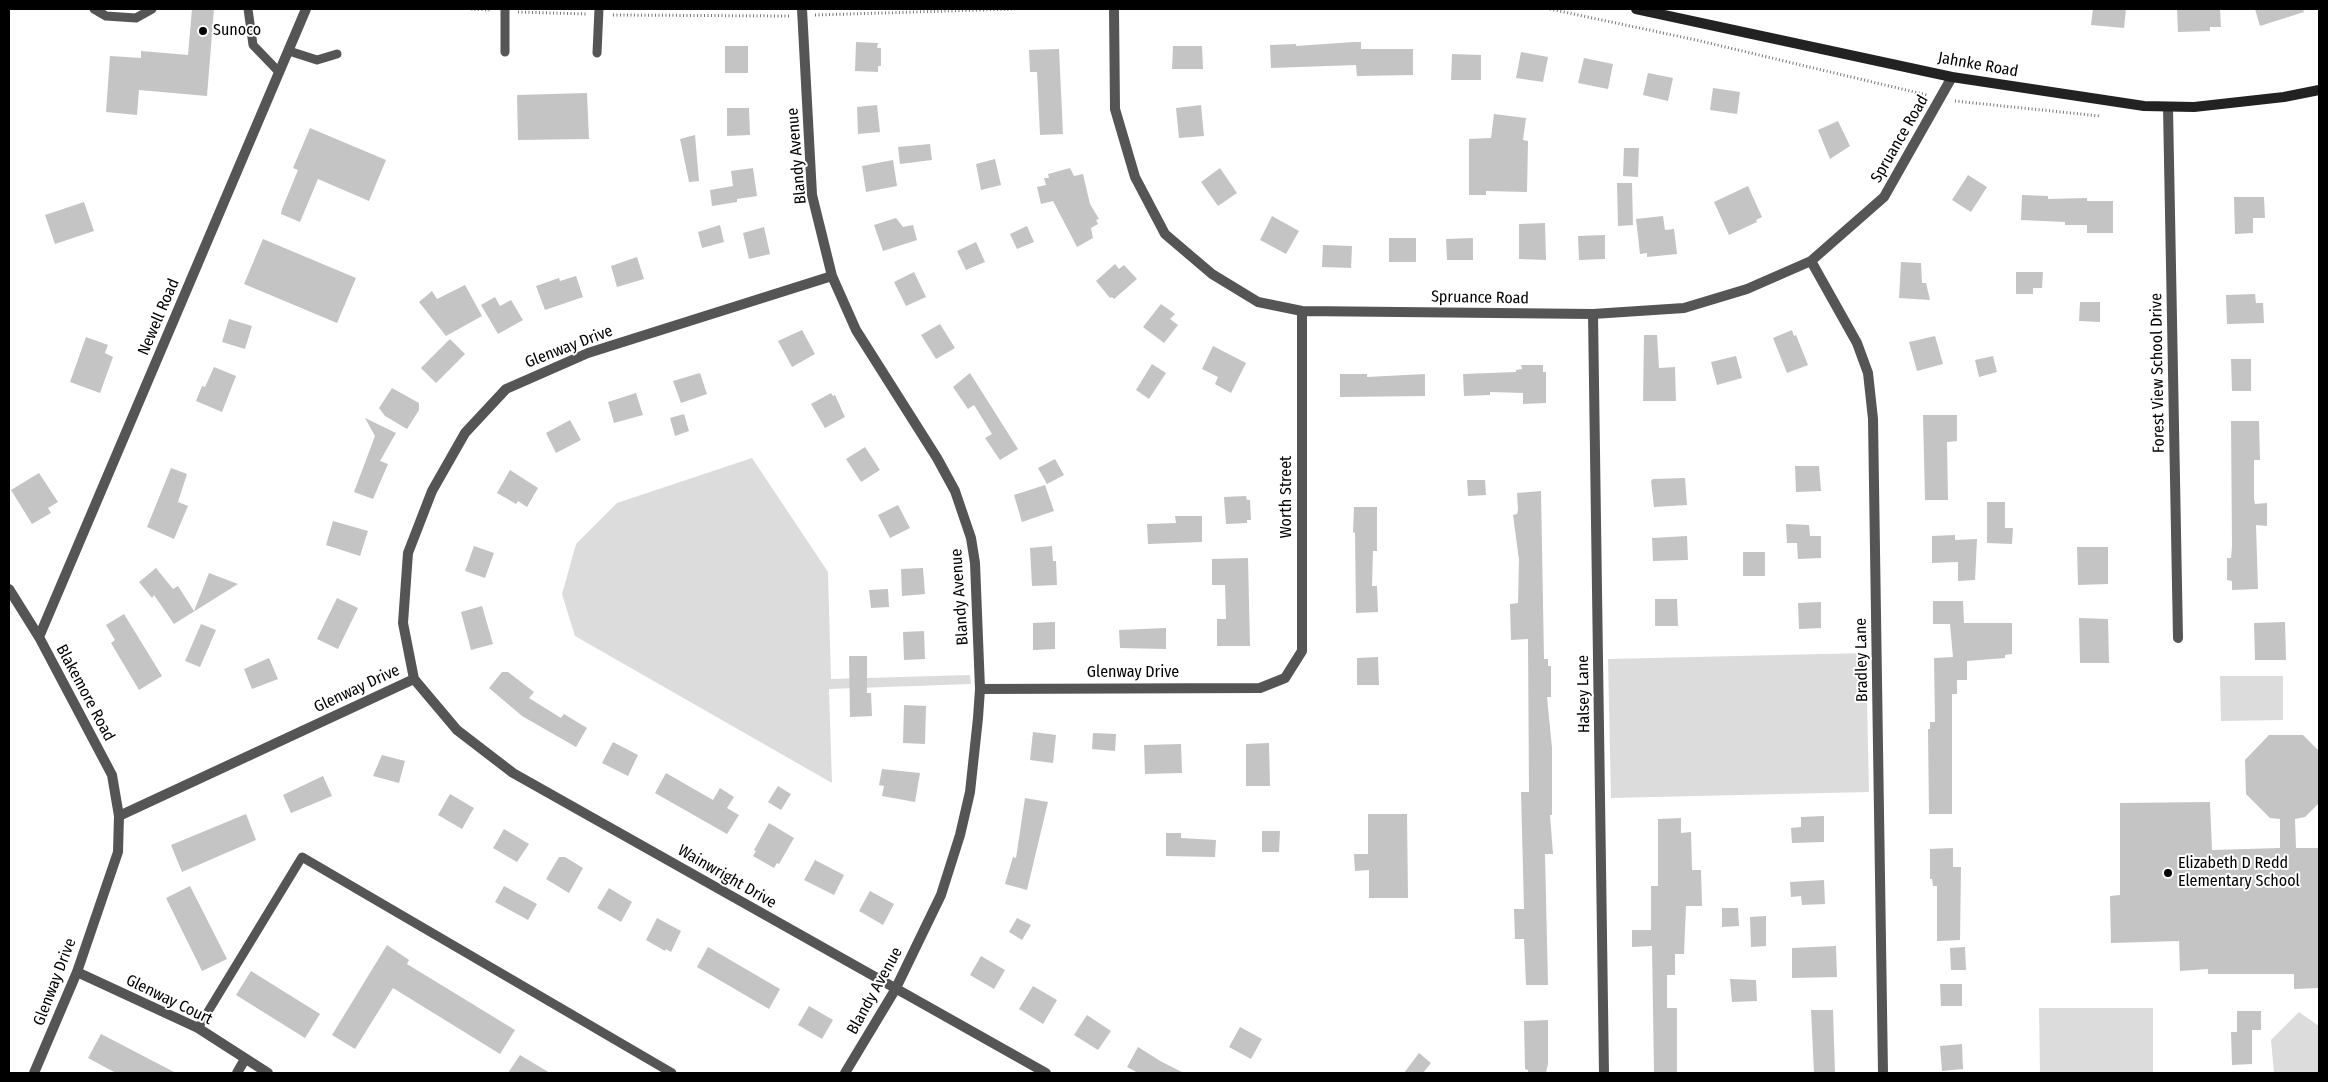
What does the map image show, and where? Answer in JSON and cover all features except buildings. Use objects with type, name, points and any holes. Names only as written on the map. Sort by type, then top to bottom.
[{"type":"main road","name":"Jahnke Road","points":[[1636,9],[1952,77],[2144,106],[2194,106],[2284,97],[2319,90]]},
{"type":"street","name":"Newell Road","points":[[39,637],[306,9]]},
{"type":"street","name":"Spruance Road","points":[[1114,9],[1115,109],[1135,177],[1165,234],[1212,274],[1258,302],[1302,311],[1593,314],[1684,308],[1747,289],[1811,261],[1884,197],[1952,77]]},
{"type":"street","name":"Blandy Avenue","points":[[803,12],[812,195],[832,276],[856,330],[937,458],[955,491],[967,524],[975,563],[980,688],[972,776],[954,859],[940,895],[896,990],[845,1073]]},
{"type":"street","name":"Forest View School Drive","points":[[2168,107],[2178,638]]},
{"type":"street","name":"Bradley Lane","points":[[1811,261],[1857,343],[1868,373],[1873,420],[1883,1073]]},
{"type":"street","name":"Glenway Drive","points":[[34,1073],[76,972],[118,852],[119,816],[414,679],[403,623],[408,553],[432,492],[465,433],[506,388],[588,353],[832,276]]},
{"type":"street","name":"Worth Street","points":[[1285,678],[1302,651],[1302,311]]},
{"type":"street","name":"Halsey Lane","points":[[1593,314],[1604,1073]]},
{"type":"street","name":"Blakemore Road","points":[[9,589],[39,637],[112,775],[119,816]]},
{"type":"street","name":"Glenway Drive","points":[[980,688],[1260,688],[1285,678]]},
{"type":"street","name":"Wainwright Drive","points":[[414,679],[457,730],[513,773],[1046,1073]]},
{"type":"street","name":"Glenway Court","points":[[76,972],[198,1028],[268,1073]]},
{"type":"street","points":[[236,1073],[245,1059]]},
{"type":"lane","points":[[94,9],[106,16],[136,18],[152,9]]},
{"type":"lane","points":[[248,9],[253,45],[279,72]]},
{"type":"lane","points":[[505,10],[505,52]]},
{"type":"lane","points":[[597,53],[599,12]]},
{"type":"lane","points":[[289,50],[318,60],[337,54]]},
{"type":"lane","points":[[198,1028],[302,857],[672,1073]]},
{"type":"path","points":[[471,9],[757,17],[803,12],[1015,9]]},
{"type":"path","points":[[1550,9],[1696,40],[1963,104],[2106,117]]},
{"type":"shaded area","points":[[752,458],[828,572],[831,679],[970,675],[971,684],[829,689],[832,783],[575,636],[562,594],[576,544],[617,503]]},
{"type":"shaded area","points":[[1866,653],[1869,792],[1611,798],[1608,659]]},
{"type":"shaded area","points":[[2220,676],[2283,676],[2283,720],[2221,721]]},
{"type":"shaded area","points":[[2039,1008],[2153,1008],[2153,1073],[2040,1073]]},
{"type":"shaded area","points":[[2299,1012],[2319,1026],[2318,1073],[2274,1073],[2271,1040]]},
{"type":"place","name":"Sunoco","points":[[203,31]]},
{"type":"place","name":"Elizabeth D Redd Elementary School","points":[[2168,873]]}]
